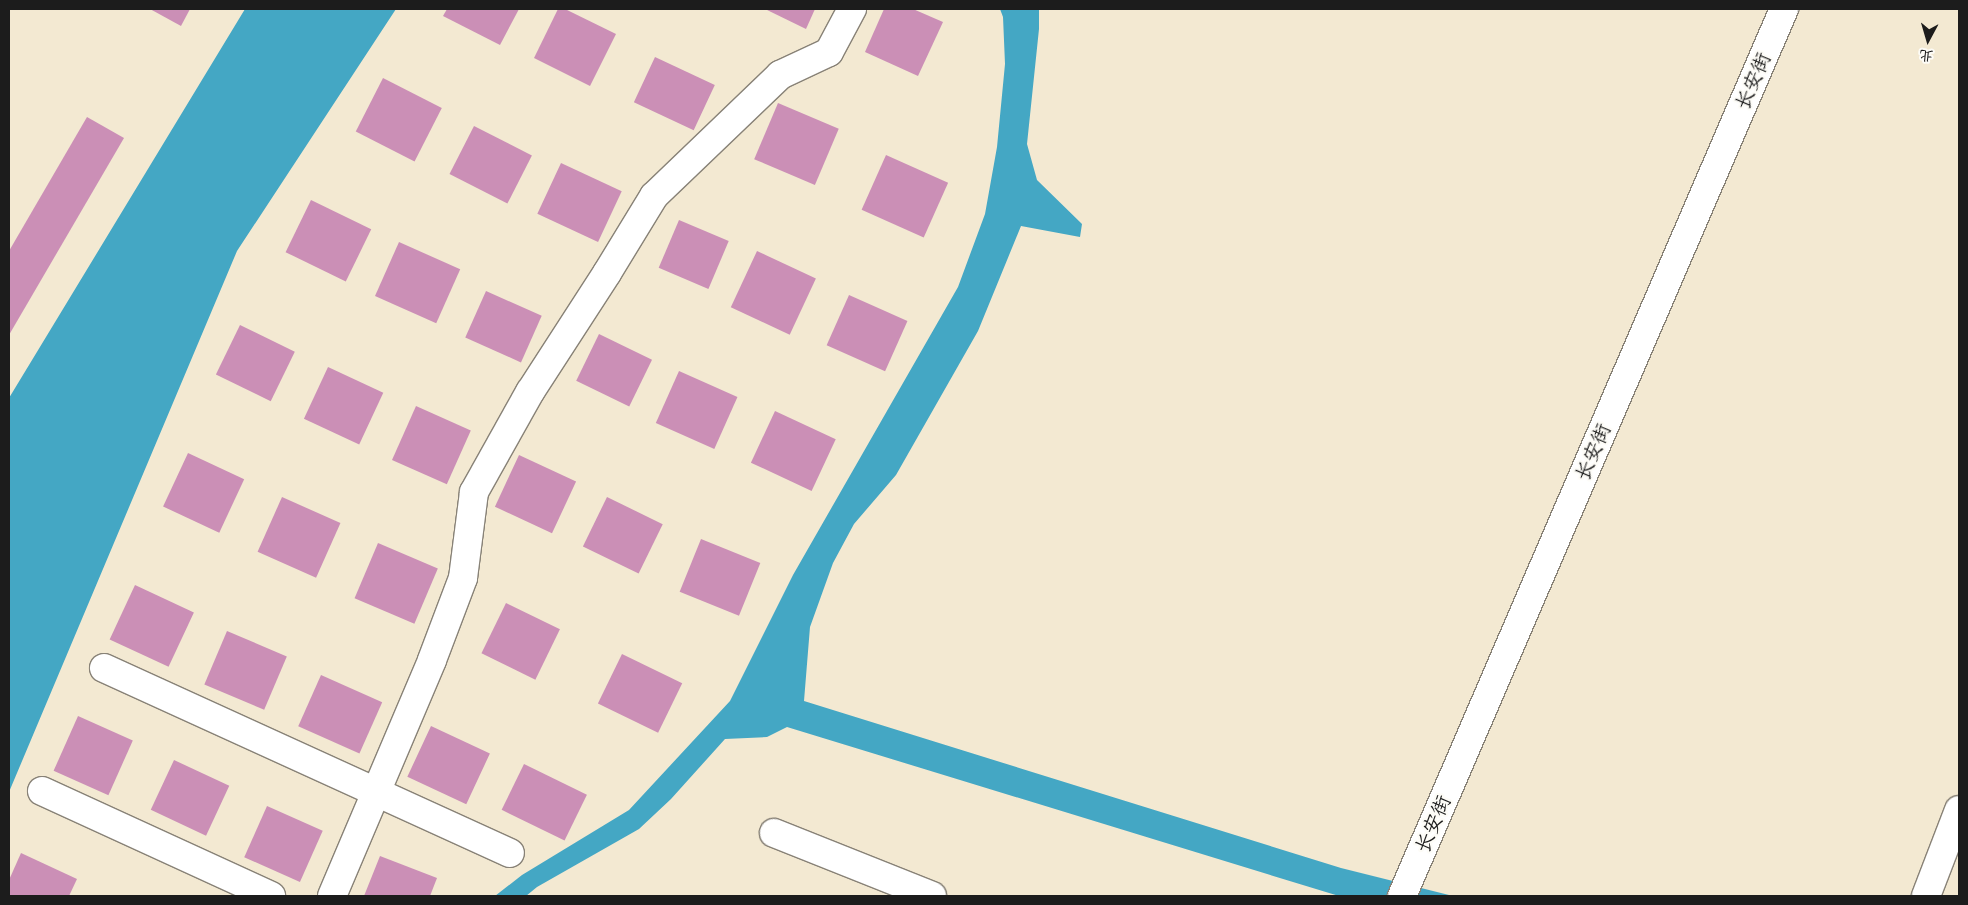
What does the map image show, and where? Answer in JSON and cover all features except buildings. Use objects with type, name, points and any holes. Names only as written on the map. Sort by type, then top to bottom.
[{"type":"street","points":[[332,896],[375,790],[432,660],[463,578],[474,492],[530,392],[654,196],[780,75],[829,52],[852,9]]},
{"type":"street","name":"长安街","points":[[1402,896],[1784,9]]},
{"type":"street","points":[[104,668],[510,853]]},
{"type":"street","points":[[42,790],[271,896]]},
{"type":"street","points":[[1926,896],[1959,810]]},
{"type":"street","points":[[774,833],[932,896]]},
{"type":"water","points":[[245,9],[396,9],[237,251],[9,792],[9,398]]},
{"type":"water","points":[[1000,9],[1039,9],[1039,29],[1027,144],[1037,180],[1082,224],[1080,237],[1021,226],[978,331],[896,475],[854,524],[833,563],[810,627],[804,701],[1341,868],[1453,896],[1339,896],[787,727],[767,737],[725,739],[671,799],[639,829],[537,887],[526,896],[495,896],[522,875],[629,810],[730,701],[793,575],[958,287],[985,214],[997,147],[1005,64],[1003,17]]}]
